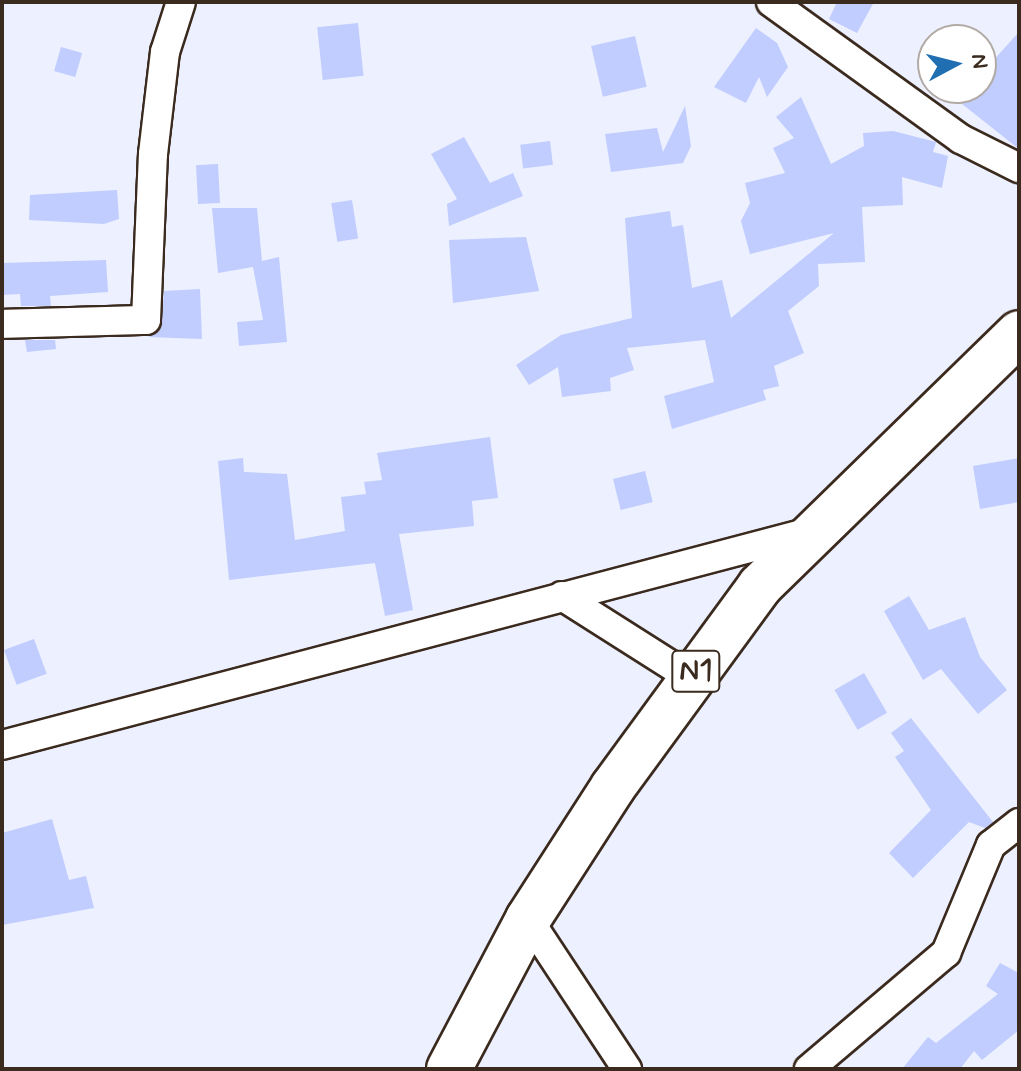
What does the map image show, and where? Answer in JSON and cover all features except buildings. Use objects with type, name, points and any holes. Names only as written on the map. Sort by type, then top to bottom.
[{"type":"highway","name":"N1","points":[[449,1069],[528,919],[691,678],[760,586],[1019,333]]},
{"type":"street","points":[[2,324],[146,320],[153,154],[165,52],[181,2]]},
{"type":"street","points":[[771,2],[961,139],[1019,168]]},
{"type":"street","points":[[2,745],[814,531]]},
{"type":"street","points":[[562,596],[691,678]]},
{"type":"street","points":[[809,1069],[946,953],[991,845],[1019,823]]},
{"type":"street","points":[[528,919],[627,1069]]}]
